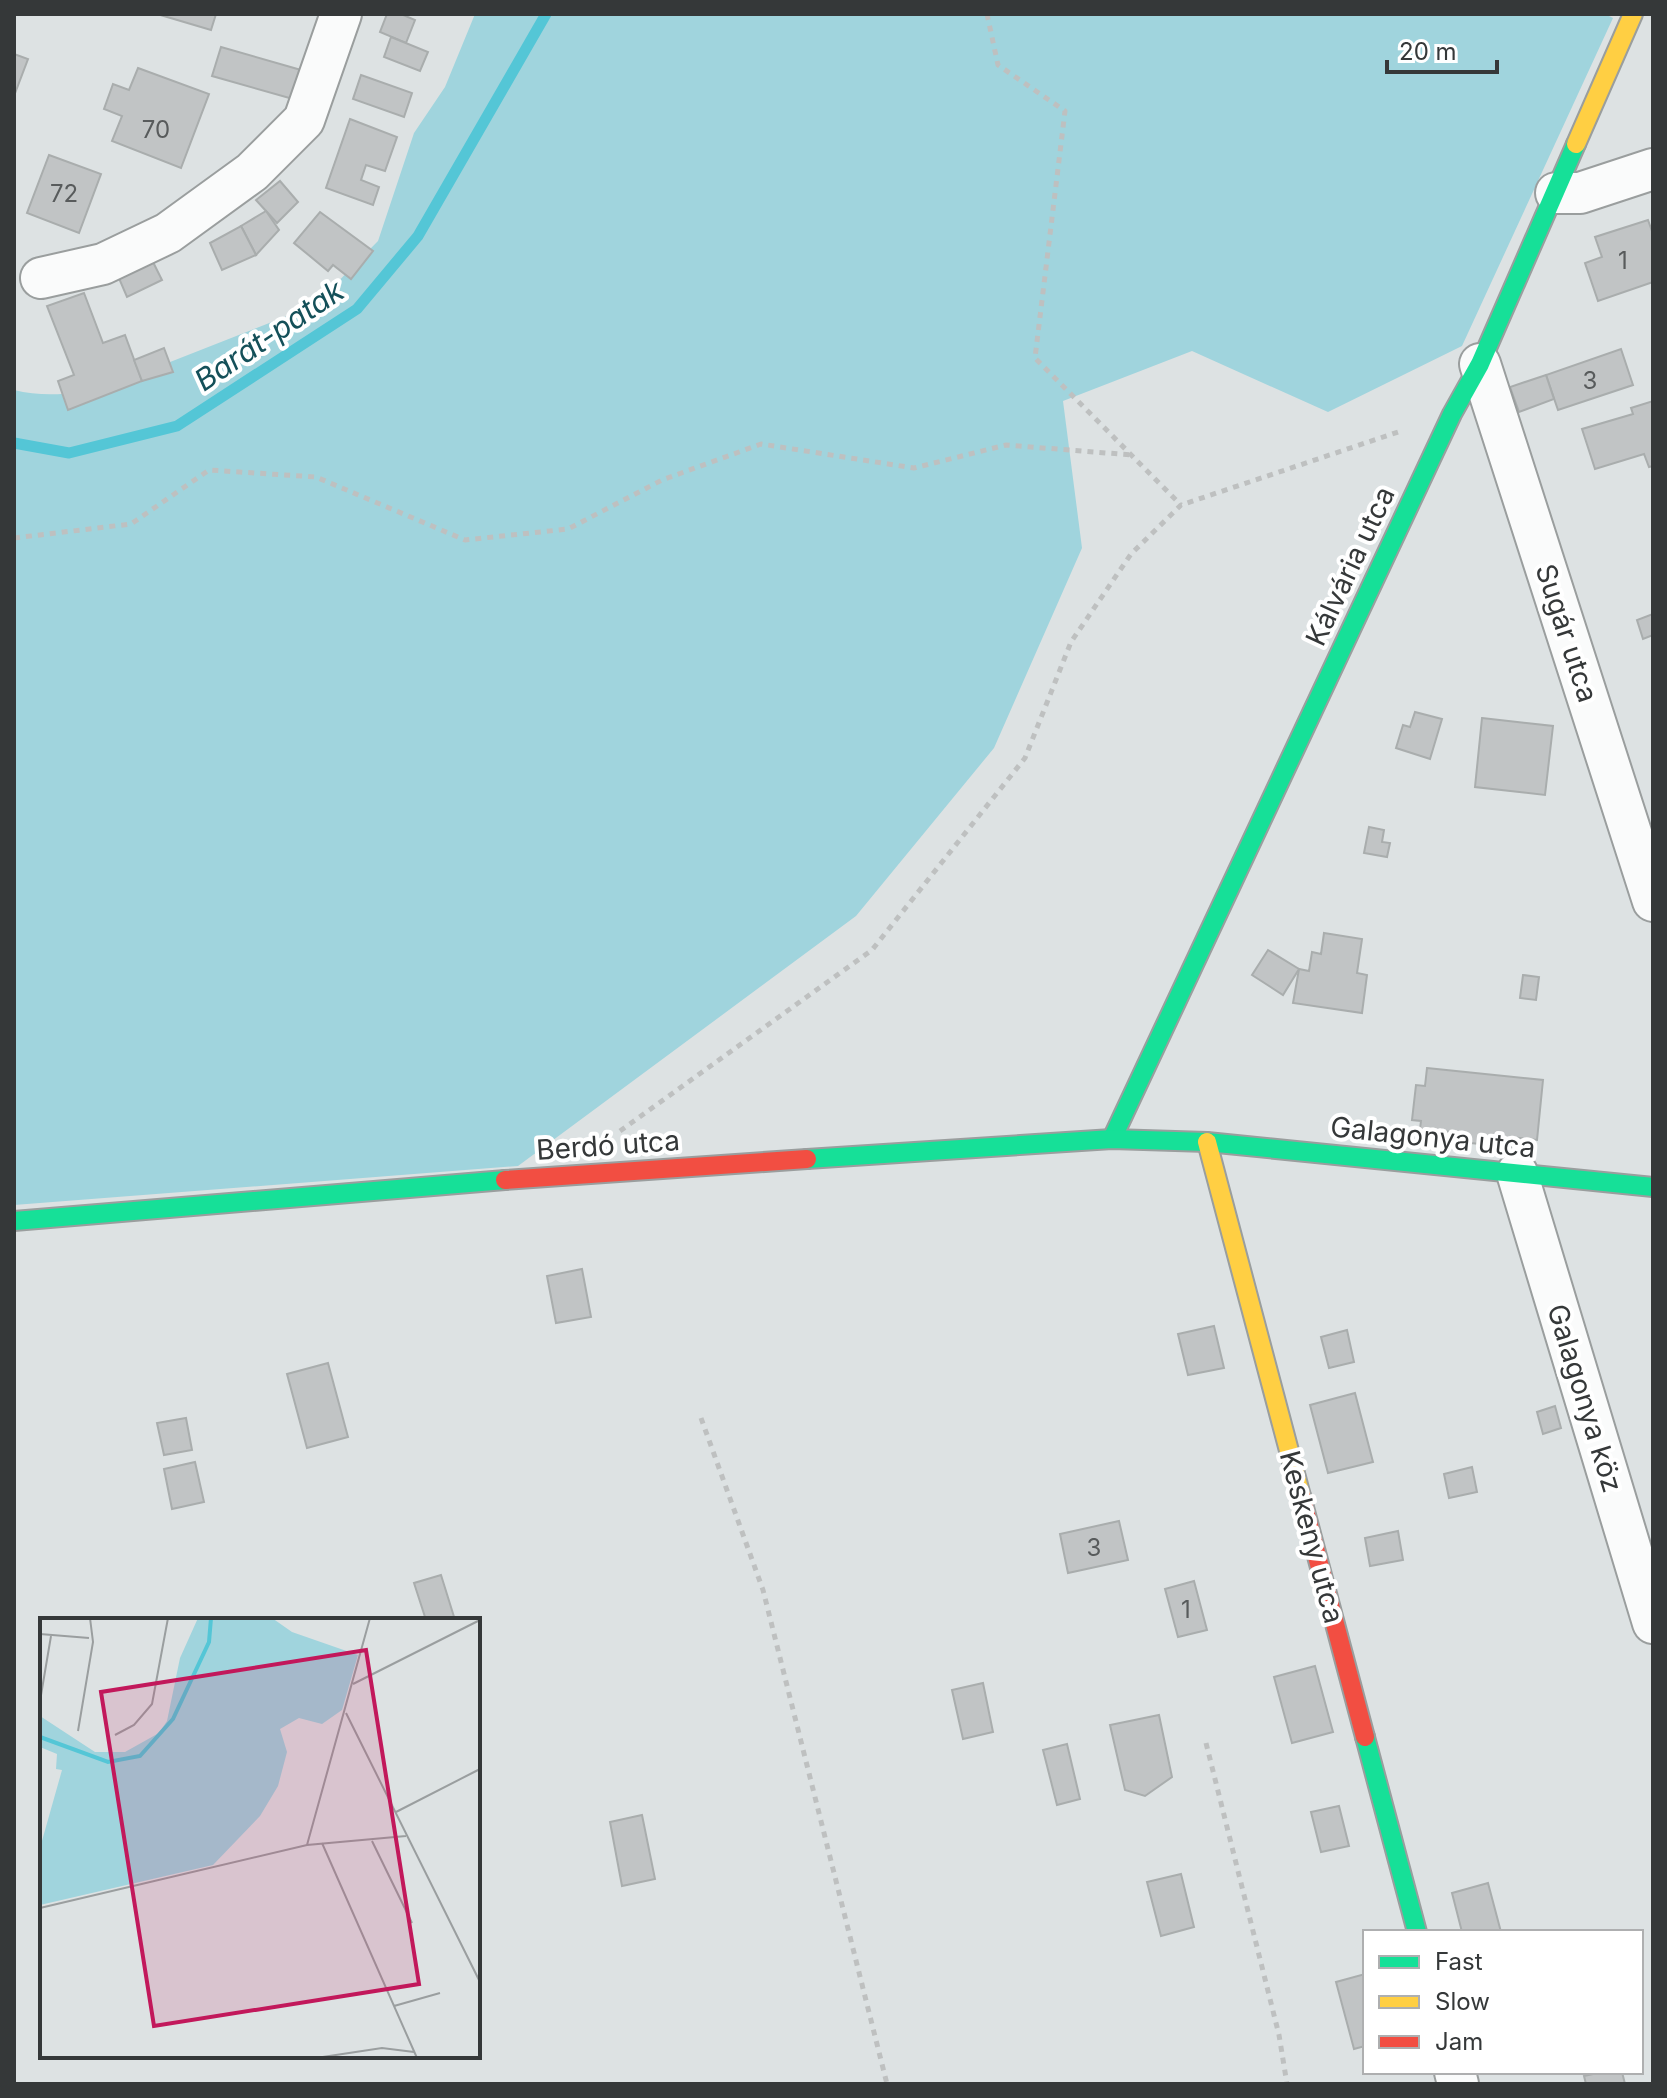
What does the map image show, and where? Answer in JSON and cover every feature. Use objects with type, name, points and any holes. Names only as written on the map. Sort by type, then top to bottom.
[{"type":"street","points":[[41,278],[103,264],[168,233],[252,172],[304,120],[341,14]]},
{"type":"street","name":"Kálvária utca","points":[[1112,1139],[1452,414],[1480,364],[1633,14]]},
{"type":"street","points":[[1556,193],[1580,193],[1653,169]]},
{"type":"street","name":"Sugár utca","points":[[1480,364],[1653,901]]},
{"type":"street","name":"Berdó utca","points":[[14,1221],[573,1175],[1112,1139],[1207,1142]]},
{"type":"street","name":"Galagonya utca","points":[[1207,1142],[1653,1187]]},
{"type":"street","name":"Keskeny utca","points":[[1207,1142],[1416,1930]]},
{"type":"street","name":"Galagonya köz","points":[[1517,1173],[1653,1623]]},
{"type":"path","points":[[987,14],[998,65],[1065,111],[1035,358],[1181,505]]},
{"type":"path","points":[[607,1140],[872,950],[1025,758],[1071,642],[1131,554],[1181,505],[1452,414]]},
{"type":"path","points":[[14,538],[131,524],[209,470],[316,477],[465,540],[568,529],[662,480],[761,444],[914,468],[1006,445],[1132,455]]},
{"type":"path","points":[[701,1418],[763,1590],[887,2084]]},
{"type":"path","points":[[1206,1743],[1279,2035],[1287,2084]]},
{"type":"shaded area","points":[[475,14],[1605,14],[1613,18],[1462,346],[1328,412],[1192,351],[1063,401],[1082,548],[994,748],[856,916],[518,1166],[14,1205],[14,390],[62,394],[109,386],[315,305],[378,241],[414,133],[445,87]]},
{"type":"building","points":[[157,14],[216,14],[211,30]]},
{"type":"building","points":[[387,14],[401,14],[415,20],[406,43],[380,32]]},
{"type":"building","points":[[391,37],[428,52],[420,71],[384,57]]},
{"type":"building","points":[[221,47],[301,70],[293,99],[212,76]]},
{"type":"building","points":[[14,54],[28,59],[14,96]]},
{"type":"building","points":[[138,68],[209,94],[181,168],[112,141],[122,116],[104,109],[113,84],[129,90]]},
{"type":"building","points":[[361,75],[412,93],[404,117],[353,99]]},
{"type":"building","points":[[350,119],[397,137],[385,171],[366,165],[361,180],[379,187],[373,205],[326,188]]},
{"type":"building","points":[[49,155],[101,174],[79,233],[27,213]]},
{"type":"building","points":[[280,181],[298,202],[277,223],[256,200]]},
{"type":"building","points":[[266,211],[279,230],[256,255],[241,226]]},
{"type":"building","points":[[320,212],[373,251],[351,279],[333,265],[328,271],[294,243]]},
{"type":"building","points":[[1648,220],[1653,234],[1653,282],[1598,301],[1585,263],[1602,257],[1595,237]]},
{"type":"building","points":[[241,226],[256,255],[222,270],[210,243]]},
{"type":"building","points":[[152,260],[162,280],[127,297],[118,276]]},
{"type":"building","points":[[84,293],[103,343],[125,335],[142,381],[68,410],[58,381],[74,375],[47,306]]},
{"type":"building","points":[[164,348],[173,372],[142,381],[134,360]]},
{"type":"building","points":[[1621,349],[1633,385],[1558,410],[1546,375]]},
{"type":"building","points":[[1546,375],[1554,399],[1519,412],[1510,387]]},
{"type":"building","points":[[1653,401],[1653,466],[1649,467],[1644,454],[1595,469],[1582,429],[1633,414],[1631,408]]},
{"type":"building","points":[[1653,614],[1653,635],[1643,639],[1637,620]]},
{"type":"building","points":[[1415,712],[1442,719],[1430,759],[1396,748],[1403,725],[1410,727]]},
{"type":"building","points":[[1482,718],[1553,726],[1545,795],[1475,787]]},
{"type":"building","points":[[1369,827],[1384,830],[1382,842],[1390,843],[1387,857],[1364,853]]},
{"type":"building","points":[[1324,933],[1362,939],[1357,973],[1367,975],[1362,1013],[1293,1003],[1299,969],[1309,971],[1312,952],[1321,954]]},
{"type":"building","points":[[1268,950],[1299,969],[1283,995],[1252,975]]},
{"type":"building","points":[[1523,975],[1539,977],[1536,1000],[1520,998]]},
{"type":"building","points":[[1427,1068],[1543,1080],[1537,1140],[1512,1137],[1511,1147],[1450,1141],[1451,1132],[1420,1129],[1421,1121],[1412,1120],[1416,1085],[1425,1086]]},
{"type":"building","points":[[582,1269],[591,1317],[556,1323],[547,1276]]},
{"type":"building","points":[[1214,1326],[1224,1368],[1188,1375],[1178,1334]]},
{"type":"building","points":[[1347,1330],[1354,1362],[1329,1368],[1321,1337]]},
{"type":"building","points":[[328,1363],[348,1437],[307,1448],[287,1374]]},
{"type":"building","points":[[1355,1393],[1373,1462],[1328,1473],[1310,1405]]},
{"type":"building","points":[[1555,1406],[1561,1428],[1543,1434],[1537,1412]]},
{"type":"building","points":[[186,1418],[192,1450],[164,1455],[157,1423]]},
{"type":"building","points":[[195,1462],[204,1502],[172,1509],[164,1469]]},
{"type":"building","points":[[1472,1467],[1477,1492],[1449,1498],[1444,1474]]},
{"type":"building","points":[[1119,1521],[1128,1560],[1068,1573],[1060,1534]]},
{"type":"building","points":[[1398,1531],[1403,1560],[1370,1566],[1365,1538]]},
{"type":"building","points":[[441,1575],[454,1618],[425,1618],[414,1583]]},
{"type":"building","points":[[1194,1581],[1207,1630],[1178,1637],[1165,1589]]},
{"type":"building","points":[[1315,1666],[1333,1732],[1292,1743],[1274,1677]]},
{"type":"building","points":[[983,1683],[993,1732],[963,1739],[952,1690]]},
{"type":"building","points":[[1159,1715],[1172,1777],[1145,1796],[1125,1790],[1110,1725]]},
{"type":"building","points":[[1067,1744],[1080,1799],[1057,1805],[1043,1750]]},
{"type":"building","points":[[1339,1806],[1349,1846],[1321,1852],[1311,1812]]},
{"type":"building","points":[[642,1815],[655,1879],[622,1886],[610,1822]]},
{"type":"building","points":[[1181,1874],[1194,1927],[1161,1936],[1147,1882]]},
{"type":"building","points":[[1488,1883],[1500,1930],[1461,1930],[1452,1893]]},
{"type":"building","points":[[1363,1975],[1363,2047],[1354,2049],[1336,1982]]},
{"type":"building","points":[[1622,2074],[1625,2084],[1586,2084],[1584,2076]]},
{"type":"waterway","name":"Barát-patak","points":[[14,443],[69,453],[177,426],[357,309],[418,236],[546,14]]},
{"type":"traffic: fast","points":[[1112,1139],[1452,414],[1480,364],[1576,144]]},
{"type":"traffic: fast","points":[[807,1159],[1112,1139],[1207,1142],[1653,1187]]},
{"type":"traffic: fast","points":[[14,1221],[505,1180]]},
{"type":"traffic: fast","points":[[1365,1737],[1416,1930]]},
{"type":"traffic: slow","points":[[1576,144],[1633,14]]},
{"type":"traffic: slow","points":[[1207,1142],[1301,1496]]},
{"type":"traffic: jam","points":[[505,1180],[807,1159]]},
{"type":"traffic: jam","points":[[1301,1496],[1365,1737]]}]
